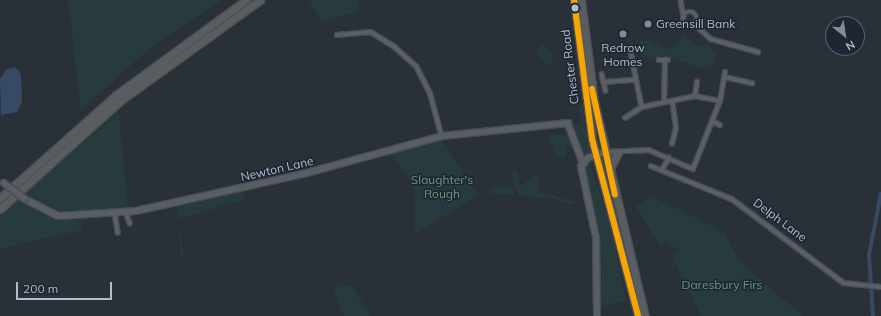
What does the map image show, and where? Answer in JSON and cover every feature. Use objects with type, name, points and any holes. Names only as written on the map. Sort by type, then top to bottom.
[{"type":"highway","points":[[0,198],[122,90],[246,0]]},
{"type":"highway","points":[[0,208],[121,100],[260,0]]},
{"type":"highway","name":"Chester Road","points":[[574,0],[581,74],[601,156],[609,170],[645,316]]},
{"type":"highway","name":"Chester Road","points":[[581,0],[601,156],[611,211],[638,316]]},
{"type":"highway","points":[[609,170],[621,152]]},
{"type":"street","points":[[681,0],[684,18],[690,26],[700,29],[717,42],[758,52]]},
{"type":"street","points":[[683,6],[691,12],[697,20],[700,29]]},
{"type":"street","points":[[684,18],[691,12]]},
{"type":"street","points":[[690,26],[697,20]]},
{"type":"street","points":[[337,35],[371,32],[395,47],[417,67],[430,92],[442,136]]},
{"type":"street","points":[[631,52],[635,80],[642,107]]},
{"type":"street","points":[[659,60],[667,60],[664,102]]},
{"type":"street","points":[[584,161],[621,152],[649,150],[693,169],[720,101],[725,72]]},
{"type":"street","points":[[602,74],[606,91]]},
{"type":"street","points":[[725,77],[752,83]]},
{"type":"street","points":[[604,82],[635,80]]},
{"type":"street","points":[[695,96],[697,82]]},
{"type":"street","points":[[625,118],[642,107],[672,100],[695,96],[720,101]]},
{"type":"street","points":[[672,100],[676,128],[672,144]]},
{"type":"street","points":[[712,121],[720,125]]},
{"type":"street","name":"Newton Lane","points":[[2,181],[25,199],[58,216],[115,213],[126,216],[303,174],[442,136],[568,123]]},
{"type":"street","name":"Chester Road","points":[[568,123],[584,161],[581,168],[598,262],[597,316]]},
{"type":"street","points":[[662,170],[669,158]]},
{"type":"street","name":"Delph Lane","points":[[651,166],[732,199],[844,283],[866,286],[874,285],[881,287]]},
{"type":"street","points":[[115,213],[118,233]]},
{"type":"street","points":[[126,216],[130,223]]},
{"type":"green space","points":[[68,0],[222,0],[149,49],[81,110]]},
{"type":"green space","points":[[309,0],[358,0],[359,12],[321,22]]},
{"type":"green space","points":[[683,35],[697,46],[707,44],[716,55],[713,64],[701,69],[664,55],[652,60],[638,53],[640,41],[649,40],[670,50]]},
{"type":"green space","points":[[543,44],[554,54],[550,67],[536,53]]},
{"type":"green space","points":[[578,104],[582,105],[589,145],[590,155],[585,157],[573,124],[581,126]]},
{"type":"green space","points":[[119,113],[128,208],[54,212],[23,193]]},
{"type":"green space","points":[[569,134],[572,145],[566,148],[566,157],[557,156],[548,135]]},
{"type":"green space","name":"Slaughter's Rough","points":[[440,137],[478,195],[415,234],[415,187],[390,152]]},
{"type":"green space","points":[[589,163],[609,217],[626,300],[601,306],[602,262],[595,211],[584,172],[584,165]]},
{"type":"green space","points":[[512,169],[518,171],[521,187],[534,174],[539,179],[538,191],[575,202],[571,205],[556,199],[519,196],[511,179]]},
{"type":"green space","points":[[500,184],[513,189],[514,195],[491,194],[494,186]]},
{"type":"green space","points":[[243,191],[245,200],[178,219],[177,206]]},
{"type":"green space","name":"Daresbury Firs","points":[[650,196],[723,231],[737,256],[753,273],[803,316],[701,316],[672,257],[679,250],[665,241],[661,247],[636,207]]},
{"type":"green space","points":[[18,198],[45,214],[81,221],[82,230],[0,249],[0,218]]},
{"type":"green space","points":[[178,219],[184,258],[181,257]]},
{"type":"green space","points":[[338,284],[353,287],[370,316],[344,316],[335,294],[334,286]]},
{"type":"water","points":[[15,67],[21,74],[22,101],[17,112],[1,115],[0,79],[7,69]]},
{"type":"waterway","points":[[873,316],[869,255],[881,194]]},
{"type":"transit line","points":[[574,0],[592,139],[638,316]]},
{"type":"transit line","points":[[592,89],[615,195]]},
{"type":"place","name":"Greensill Bank","points":[[648,24]]},
{"type":"place","name":"Redrow Homes","points":[[623,34]]}]
